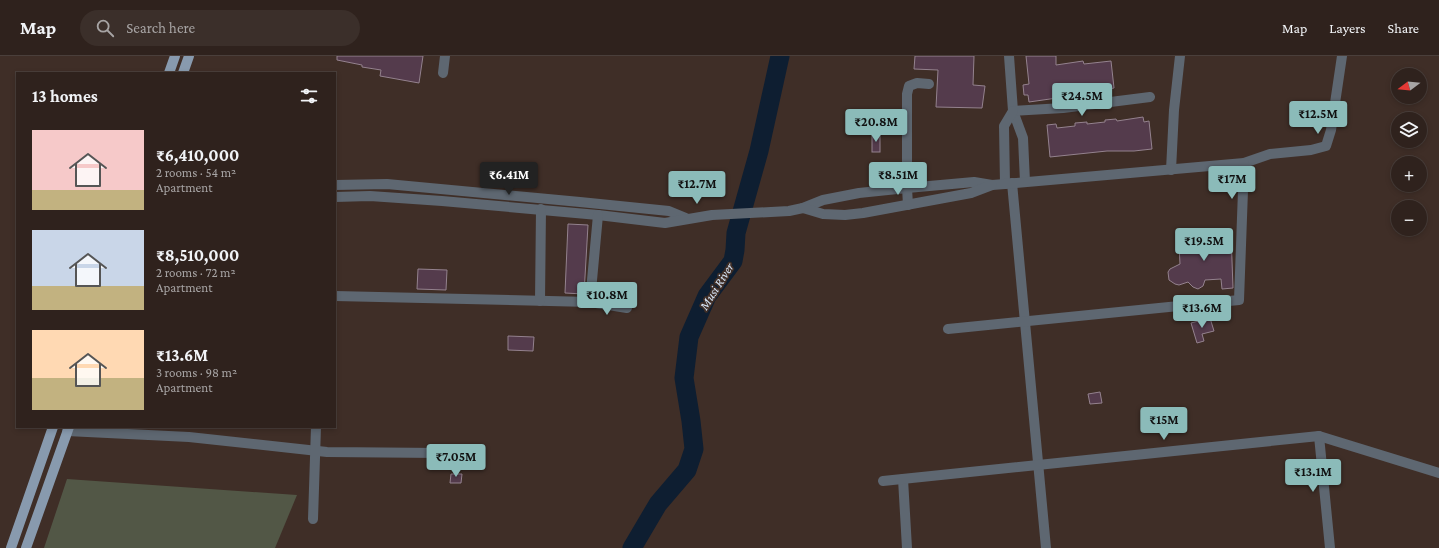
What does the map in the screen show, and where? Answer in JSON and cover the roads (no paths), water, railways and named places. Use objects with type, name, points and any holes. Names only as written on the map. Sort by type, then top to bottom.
[{"type":"main road","points":[[169,72],[175,56]]},
{"type":"main road","points":[[183,72],[189,56]]},
{"type":"main road","points":[[11,548],[53,428]]},
{"type":"main road","points":[[26,548],[68,429]]},
{"type":"street","points":[[443,73],[445,56]]},
{"type":"street","points":[[1009,56],[1013,111],[1023,138],[1026,182]]},
{"type":"street","points":[[1171,170],[1174,110],[1180,56]]},
{"type":"street","points":[[336,197],[367,196],[442,201],[598,215],[665,223],[712,214],[789,211],[803,208],[823,200],[859,193],[907,188],[974,182],[992,185],[1008,184],[1244,164],[1270,154],[1311,150],[1326,146],[1331,130],[1342,56]]},
{"type":"street","points":[[908,205],[907,94],[909,86],[917,83],[929,84]]},
{"type":"street","points":[[1013,111],[1063,108],[1150,97]]},
{"type":"street","points":[[1013,111],[1004,126],[1008,184],[1025,322],[1046,548]]},
{"type":"street","points":[[948,330],[1239,300],[1244,164]]},
{"type":"street","points":[[367,196],[368,184]]},
{"type":"street","points":[[336,185],[387,184],[669,210],[686,218]]},
{"type":"street","points":[[803,208],[823,214],[845,215],[971,193],[992,185]]},
{"type":"street","points":[[442,201],[443,190]]},
{"type":"street","points":[[481,205],[484,194]]},
{"type":"street","points":[[540,301],[541,210]]},
{"type":"street","points":[[590,302],[598,215]]},
{"type":"street","points":[[336,296],[590,302],[627,308]]},
{"type":"street","points":[[314,519],[316,428]]},
{"type":"street","points":[[68,429],[189,437],[327,452],[440,453]]},
{"type":"street","points":[[1319,436],[1330,548]]},
{"type":"street","points":[[883,481],[1319,436],[1439,473]]},
{"type":"street","points":[[903,479],[907,548]]},
{"type":"waterway","name":"Musi River","points":[[632,548],[658,504],[687,470],[694,449],[684,378],[689,337],[707,296],[733,261],[736,233],[759,151],[780,56]]}]
